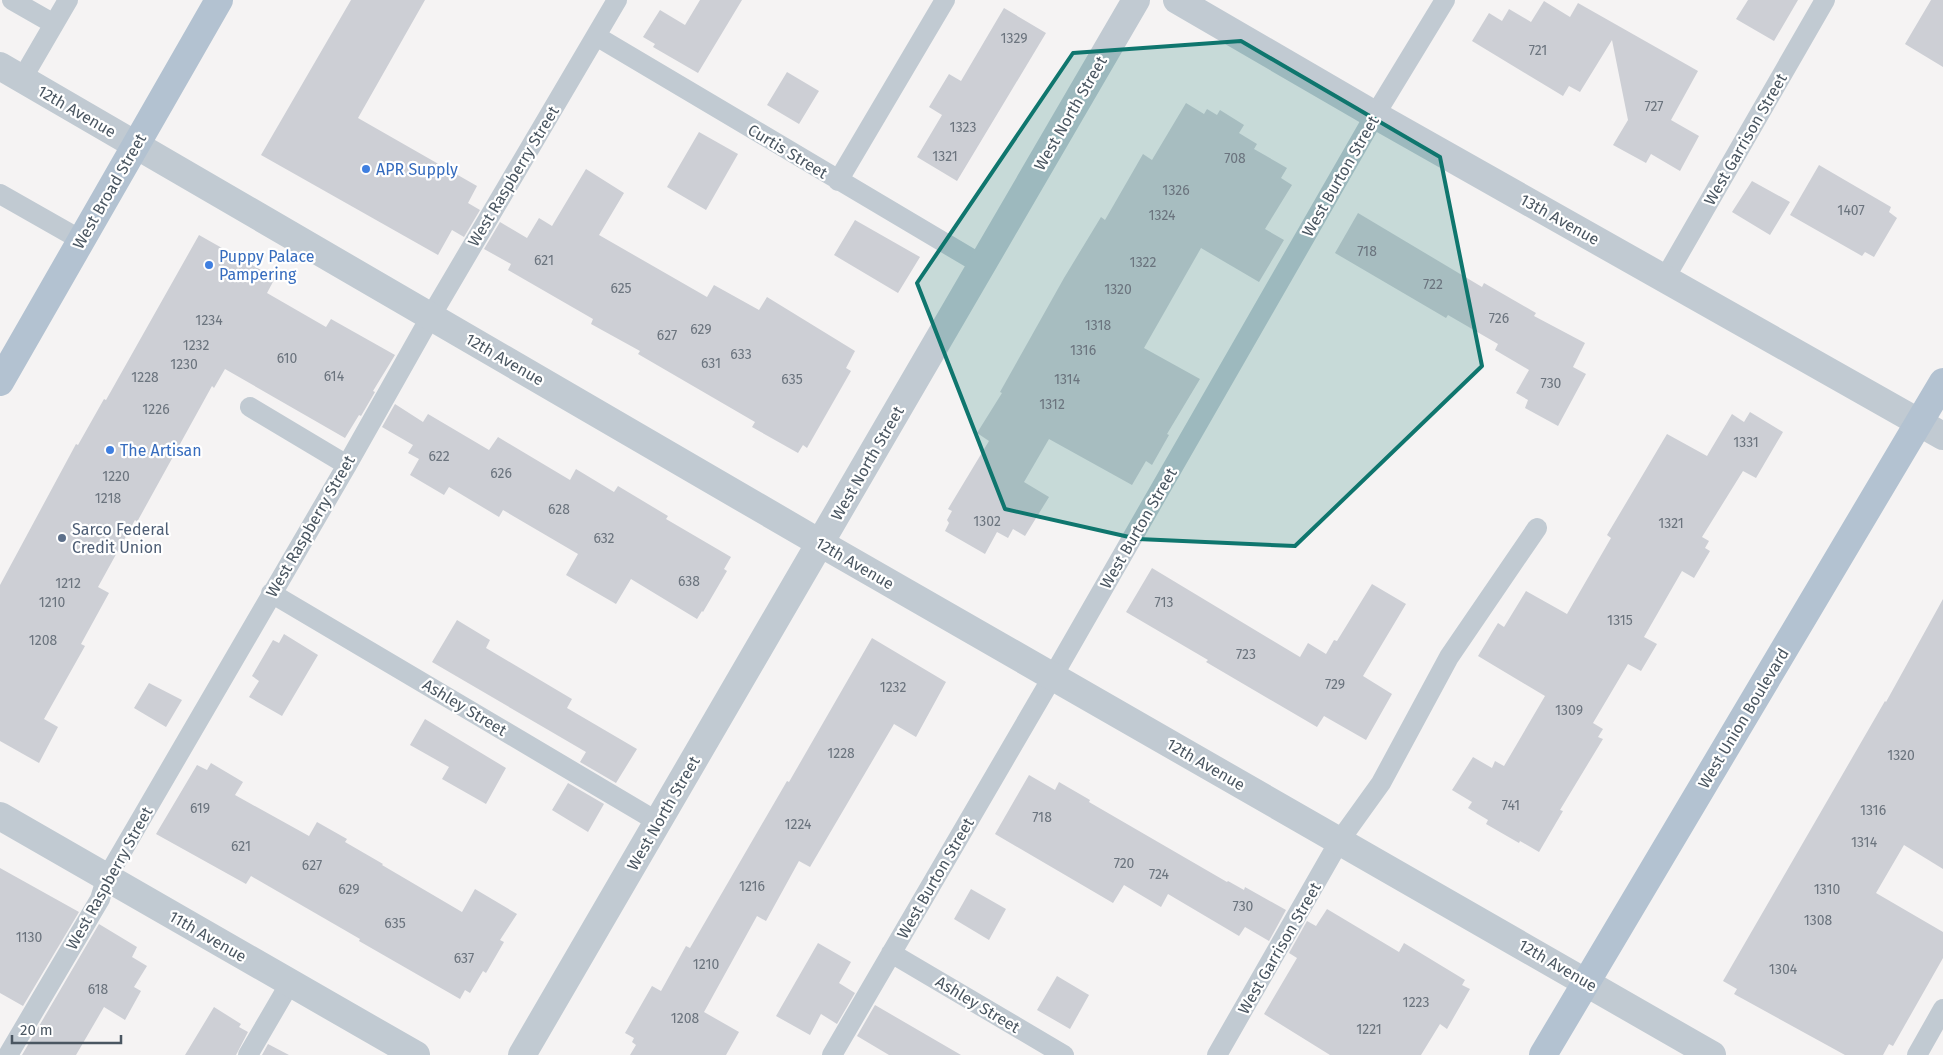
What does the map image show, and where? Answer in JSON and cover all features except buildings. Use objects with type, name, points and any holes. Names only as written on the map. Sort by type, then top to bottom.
[{"type":"main road","name":"West Broad Street","points":[[0,382],[219,0]]},
{"type":"main road","name":"West Union Boulevard","points":[[1544,1055],[1586,981],[1943,382]]},
{"type":"street","name":"West North Street","points":[[522,1055],[1136,0]]},
{"type":"street","name":"13th Avenue","points":[[1177,0],[1375,115],[1943,436]]},
{"type":"street","name":"12th Avenue","points":[[11,73],[820,543],[1712,1055]]},
{"type":"street","name":"11th Avenue","points":[[0,816],[106,879],[416,1055]]},
{"type":"lane","points":[[12,0],[54,24]]},
{"type":"lane","points":[[11,73],[54,24],[68,0]]},
{"type":"lane","name":"West Raspberry Street","points":[[8,1055],[100,899],[106,879],[271,593],[617,0]]},
{"type":"lane","points":[[838,181],[944,0]]},
{"type":"lane","name":"West Burton Street","points":[[832,1055],[1053,676],[1375,115],[1445,0]]},
{"type":"lane","name":"West Garrison Street","points":[[1665,278],[1825,0]]},
{"type":"lane","name":"Curtis Street","points":[[596,36],[982,265]]},
{"type":"lane","points":[[0,194],[81,240]]},
{"type":"lane","points":[[250,407],[347,465]]},
{"type":"lane","name":"West Garrison Street","points":[[1217,1055],[1340,840],[1381,783],[1449,657],[1537,528]]},
{"type":"lane","name":"Ashley Street","points":[[271,593],[658,822]]},
{"type":"lane","name":"Ashley Street","points":[[891,953],[1064,1055]]},
{"type":"lane","points":[[248,1055],[290,983]]},
{"type":"lane","points":[[1917,1055],[1943,1009]]},
{"type":"highlighted area","points":[[1241,41],[1440,157],[1482,366],[1295,546],[1138,539],[1005,509],[917,283],[1073,53]]},
{"type":"place","name":"APR Supply","points":[[366,169]]},
{"type":"place","name":"Puppy Palace Pampering","points":[[209,265]]},
{"type":"place","name":"The Artisan","points":[[110,450]]},
{"type":"place","name":"Sarco Federal Credit Union","points":[[62,538]]}]
